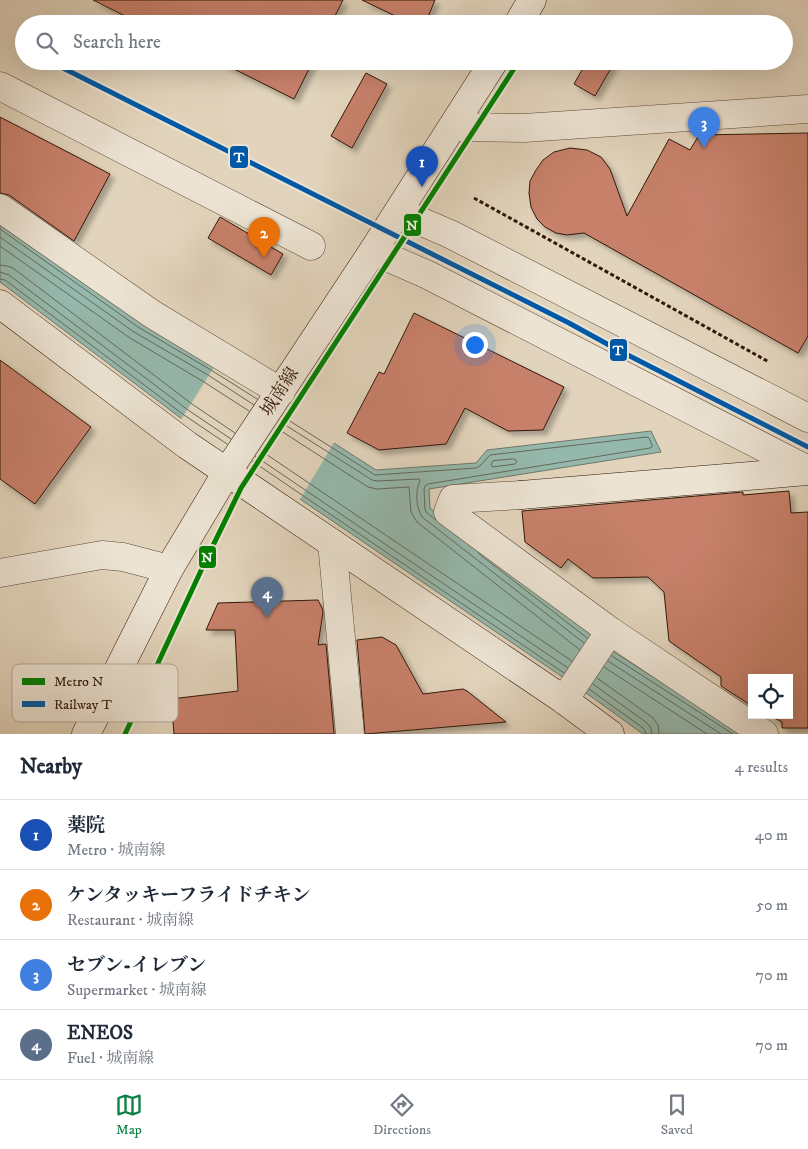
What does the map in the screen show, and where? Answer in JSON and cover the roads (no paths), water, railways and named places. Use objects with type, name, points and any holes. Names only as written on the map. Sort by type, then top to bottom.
[{"type":"street","points":[[523,15],[532,0]]},
{"type":"street","name":"城南線","points":[[121,664],[169,569],[232,465],[399,212],[488,70]]},
{"type":"street","points":[[0,86],[310,246]]},
{"type":"street","points":[[453,127],[524,128],[808,108]]},
{"type":"street","points":[[0,208],[152,314],[278,396]]},
{"type":"street","points":[[399,212],[450,234],[808,418]]},
{"type":"street","points":[[373,251],[428,275],[808,470]]},
{"type":"street","points":[[0,304],[187,445],[232,465],[332,543],[568,694],[610,734]]},
{"type":"street","points":[[764,734],[608,634],[448,512],[453,499],[521,495],[808,470]]},
{"type":"street","points":[[332,543],[350,734]]},
{"type":"street","points":[[0,573],[102,555],[123,557],[169,569]]},
{"type":"street","points":[[568,694],[608,634]]},
{"type":"street","name":"城南線","points":[[86,734],[92,722]]},
{"type":"water","points":[[0,223],[214,366],[376,470],[476,463],[487,450],[651,431],[661,452],[429,489],[430,508],[617,654],[742,734],[643,734],[589,695],[182,419],[0,282]]},
{"type":"metro line","name":"N","points":[[158,664],[241,488],[513,70]]},
{"type":"metro line","name":"N","points":[[125,734],[131,722]]},
{"type":"rail line","name":"T","points":[[67,70],[569,323],[808,447]]},
{"type":"place","name":"セブン-イレブン","points":[[704,148]]},
{"type":"place","name":"薬院","points":[[422,187]]},
{"type":"place","name":"ケンタッキーフライドチキン","points":[[264,258]]},
{"type":"place","name":"ENEOS","points":[[267,618]]}]
